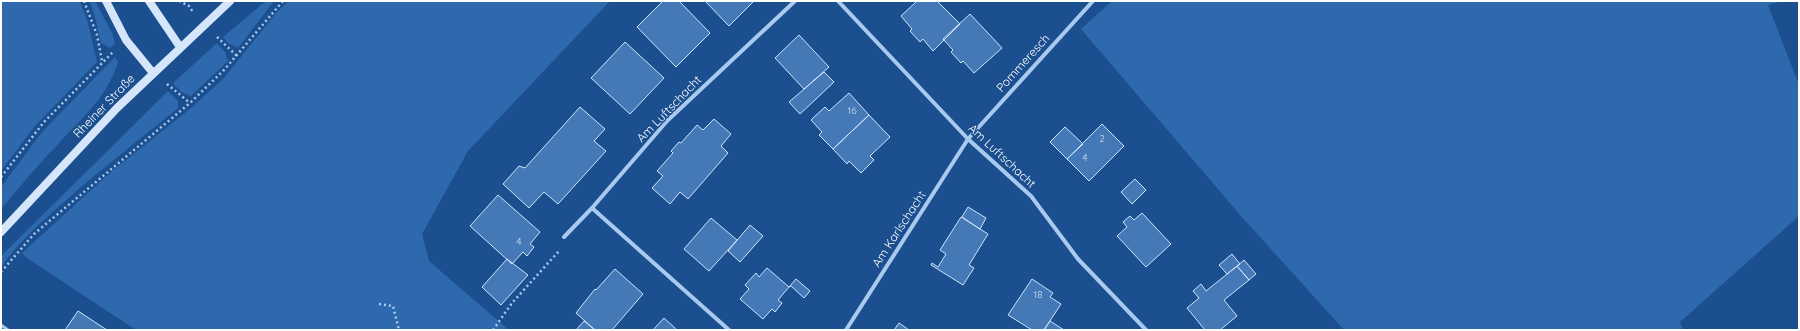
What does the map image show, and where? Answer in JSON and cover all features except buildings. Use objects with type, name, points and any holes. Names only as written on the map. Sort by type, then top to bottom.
[{"type":"main road","points":[[106,1],[126,40],[153,73]]},
{"type":"main road","points":[[149,1],[180,47]]},
{"type":"main road","name":"Rheiner Straße","points":[[1,232],[117,108],[230,1]]},
{"type":"street","name":"Am Luftschacht","points":[[564,237],[592,208],[668,122],[795,1]]},
{"type":"street","name":"Am Luftschacht","points":[[838,1],[968,139],[1031,196],[1078,259],[1146,330]]},
{"type":"street","name":"Pommeresch","points":[[968,139],[1093,1]]},
{"type":"street","name":"Am Karlschacht","points":[[846,330],[968,139]]},
{"type":"street","points":[[592,208],[729,330]]},
{"type":"lane","points":[[1,326],[8,330]]},
{"type":"path","points":[[1,177],[44,122],[102,62],[96,35],[84,1]]},
{"type":"path","points":[[1,272],[34,234],[190,103],[224,70],[283,1]]},
{"type":"path","points":[[153,73],[190,103]]},
{"type":"path","points":[[493,330],[512,303],[568,242],[564,237]]},
{"type":"path","points":[[379,304],[393,306],[399,330]]},
{"type":"shaded area","points":[[1,1],[80,1],[88,23],[97,62],[35,126],[1,171]]},
{"type":"shaded area","points":[[89,1],[95,1],[112,33],[115,43],[110,48],[101,43],[94,13]]},
{"type":"shaded area","points":[[266,1],[274,1],[238,48],[228,43],[223,37]]},
{"type":"shaded area","points":[[288,1],[610,1],[468,151],[422,234],[429,261],[509,330],[136,330],[27,258],[22,253],[111,172],[191,108],[223,79],[276,13]]},
{"type":"shaded area","points":[[1112,1],[1783,1],[1768,5],[1799,85],[1799,216],[1680,322],[1683,330],[1344,330],[1241,216],[1081,29]]},
{"type":"shaded area","points":[[217,43],[225,52],[228,61],[191,96],[181,92],[173,83]]},
{"type":"shaded area","points":[[115,57],[118,62],[114,74],[101,96],[86,115],[37,167],[1,209],[1,187],[42,132]]},
{"type":"shaded area","points":[[168,91],[178,101],[178,108],[46,218],[22,241],[1,267],[1,256]]}]
